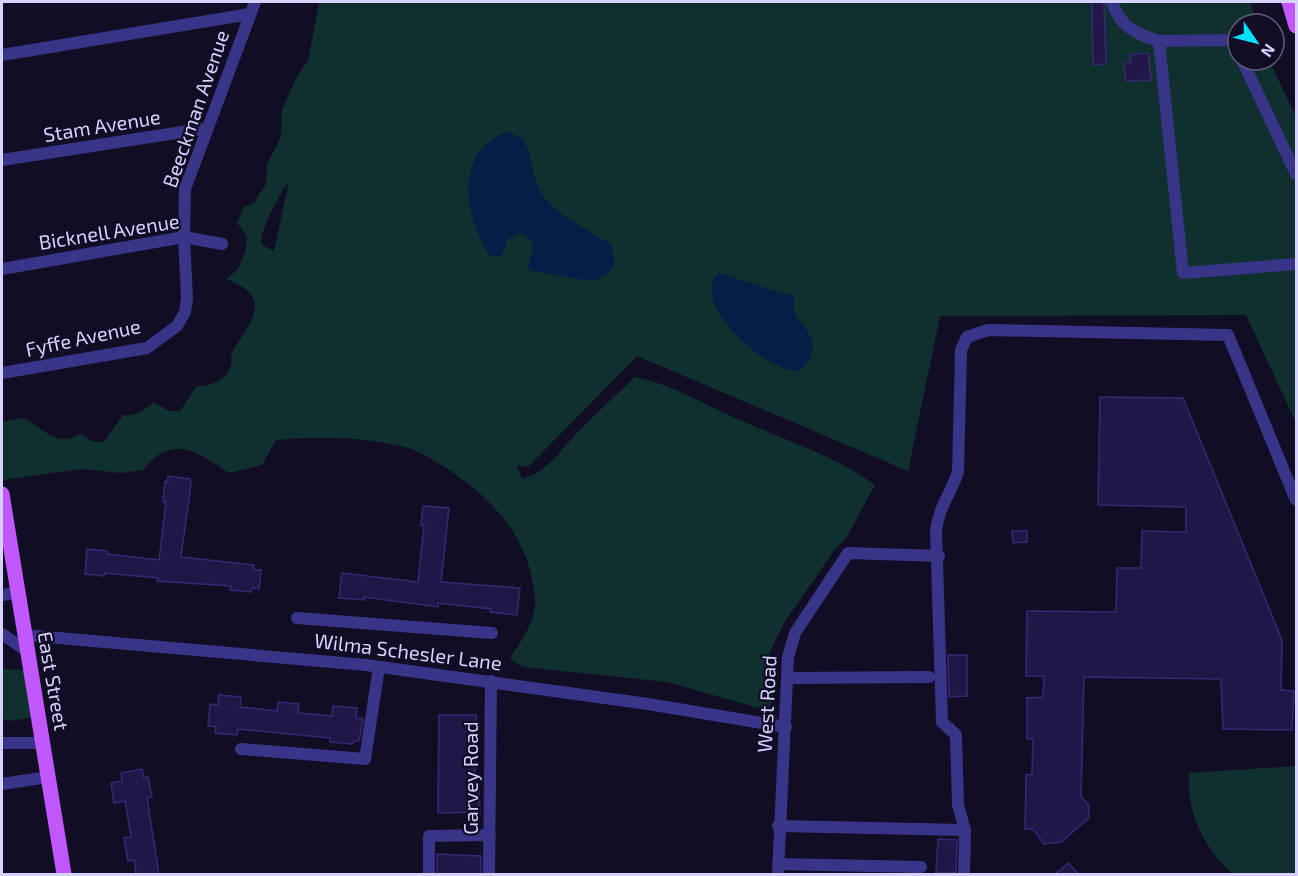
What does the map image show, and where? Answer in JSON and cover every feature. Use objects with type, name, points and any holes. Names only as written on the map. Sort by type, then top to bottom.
[{"type":"main road","points":[[1289,2],[1296,26]]},
{"type":"main road","name":"East Street","points":[[2,494],[9,594],[24,635],[64,874]]},
{"type":"street","name":"Beeckman Avenue","points":[[169,332],[177,326],[185,312],[185,189],[255,2]]},
{"type":"street","points":[[1112,2],[1116,15],[1128,28],[1159,41],[1226,40]]},
{"type":"street","points":[[2,55],[250,14]]},
{"type":"street","points":[[1159,41],[1183,273],[1296,264]]},
{"type":"street","points":[[1248,72],[1296,174]]},
{"type":"street","name":"Stam Avenue","points":[[2,160],[208,128]]},
{"type":"street","name":"Bicknell Avenue","points":[[2,269],[184,237],[222,244]]},
{"type":"street","points":[[964,874],[965,830],[958,805],[956,735],[942,722],[938,514],[953,485],[960,457],[961,350],[967,337],[981,330],[1228,335],[1296,500]]},
{"type":"street","name":"Fyffe Avenue","points":[[2,373],[147,348],[169,332]]},
{"type":"street","name":"West Road","points":[[778,869],[778,826],[786,727],[788,657],[795,633],[848,553],[939,556]]},
{"type":"street","points":[[297,618],[492,633]]},
{"type":"street","points":[[2,634],[27,651]]},
{"type":"street","name":"Wilma Schesler Lane","points":[[24,635],[379,667],[491,681],[786,727]]},
{"type":"street","points":[[241,749],[365,759],[379,667]]},
{"type":"street","points":[[788,678],[929,677]]},
{"type":"street","name":"Garvey Road","points":[[489,874],[491,681]]},
{"type":"street","points":[[2,743],[42,743]]},
{"type":"street","points":[[2,784],[48,777]]},
{"type":"street","points":[[778,826],[965,830]]},
{"type":"street","points":[[429,874],[429,836],[490,835]]},
{"type":"street","points":[[778,869],[921,867]]},
{"type":"green space","points":[[319,2],[1250,2],[1253,12],[1226,12],[1226,72],[1275,72],[1296,117],[1296,423],[1246,315],[940,316],[908,471],[637,356],[528,467],[517,466],[522,479],[545,467],[635,377],[671,388],[823,455],[875,485],[845,540],[836,548],[784,623],[771,649],[767,661],[774,700],[766,710],[667,682],[523,667],[510,659],[527,631],[535,609],[532,580],[519,543],[509,526],[484,497],[452,472],[408,448],[342,438],[276,440],[262,465],[229,473],[195,453],[184,449],[174,449],[164,452],[143,470],[121,473],[82,469],[2,480],[2,422],[23,418],[57,438],[72,438],[80,434],[94,442],[104,442],[123,415],[139,412],[154,402],[169,411],[180,411],[197,386],[217,382],[227,373],[230,368],[231,354],[246,331],[254,311],[254,302],[250,294],[241,286],[226,279],[236,270],[246,248],[247,236],[237,223],[244,207],[254,203],[266,184],[267,164],[281,137],[282,110],[297,76],[308,61]],"holes":[[[289,180],[274,251],[262,245],[261,239],[271,213]]]},
{"type":"green space","points":[[2,669],[30,670],[36,717],[8,721],[2,718]]},
{"type":"green space","points":[[1296,766],[1296,874],[1233,874],[1213,853],[1199,829],[1191,802],[1189,773]]},
{"type":"water","points":[[506,132],[516,135],[527,147],[536,183],[546,200],[572,221],[611,244],[615,264],[606,276],[591,281],[531,271],[528,267],[533,246],[529,237],[521,233],[508,239],[501,257],[489,255],[474,223],[470,205],[471,170],[478,154],[489,142]]},
{"type":"water","points":[[719,273],[795,297],[793,306],[796,315],[811,338],[812,347],[809,358],[800,371],[787,369],[770,362],[736,335],[722,319],[714,302],[712,286]]},
{"type":"building","points":[[1092,2],[1104,2],[1106,64],[1093,65]]},
{"type":"building","points":[[1148,53],[1151,80],[1126,81],[1124,63],[1131,62],[1130,55]]},
{"type":"building","points":[[1100,397],[1183,398],[1282,640],[1281,690],[1294,691],[1292,730],[1223,729],[1221,679],[1084,677],[1081,796],[1089,806],[1089,818],[1061,842],[1044,844],[1033,829],[1025,829],[1026,775],[1032,774],[1033,739],[1027,739],[1027,698],[1043,697],[1044,676],[1026,676],[1027,611],[1116,612],[1117,568],[1141,568],[1142,531],[1186,532],[1186,507],[1098,505]]},
{"type":"building","points":[[168,476],[190,479],[191,484],[181,557],[254,565],[253,570],[261,570],[259,589],[252,588],[251,592],[230,590],[231,586],[157,581],[158,578],[105,573],[104,576],[85,574],[87,549],[107,551],[107,554],[159,560],[166,502],[163,502],[165,481],[168,482]]},
{"type":"building","points":[[423,506],[449,508],[441,582],[520,588],[517,615],[490,612],[491,609],[438,603],[438,607],[364,597],[364,600],[339,598],[342,573],[418,582],[424,525],[421,525]]},
{"type":"building","points":[[1012,531],[1027,531],[1027,542],[1013,543]]},
{"type":"building","points":[[948,655],[967,655],[967,696],[949,697]]},
{"type":"building","points":[[219,695],[241,697],[240,707],[277,711],[278,702],[299,704],[298,713],[332,716],[333,706],[357,708],[356,718],[363,719],[359,741],[354,741],[353,744],[330,742],[330,738],[238,729],[237,735],[215,733],[216,727],[208,726],[210,704],[218,705]]},
{"type":"building","points":[[439,715],[476,715],[475,791],[479,791],[480,812],[438,813]]},
{"type":"building","points":[[142,769],[144,778],[148,777],[152,797],[147,798],[159,874],[136,874],[134,860],[128,861],[124,838],[131,837],[125,801],[114,803],[111,783],[122,781],[121,773]]},
{"type":"building","points":[[938,839],[957,840],[956,873],[936,873]]},
{"type":"building","points":[[437,854],[481,856],[481,874],[437,874]]},
{"type":"building","points":[[1069,863],[1078,874],[1055,874]]}]
